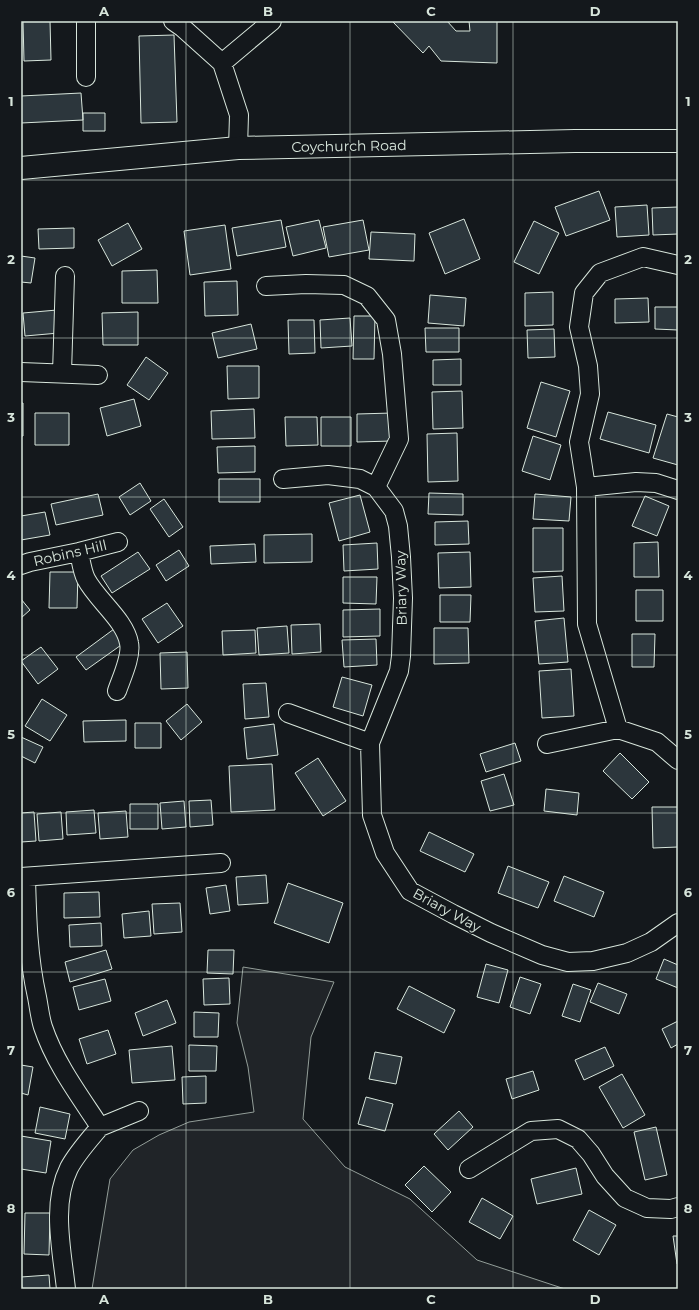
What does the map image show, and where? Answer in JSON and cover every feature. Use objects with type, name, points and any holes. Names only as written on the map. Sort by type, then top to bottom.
[{"type":"main road","name":"Coychurch Road","points":[[21,168],[238,148],[575,140],[678,141]]},
{"type":"street","points":[[86,21],[86,77]]},
{"type":"street","points":[[173,21],[222,63],[240,115],[238,148]]},
{"type":"street","points":[[222,63],[272,21]]},
{"type":"street","points":[[618,729],[587,624],[586,487],[579,442],[590,394],[588,366],[579,327],[584,293],[600,273],[643,257],[678,265]]},
{"type":"street","points":[[62,373],[65,276]]},
{"type":"street","points":[[266,286],[306,284],[344,285],[367,296],[386,320],[392,354],[399,439],[376,487],[360,479],[328,475],[283,479]]},
{"type":"street","points":[[21,372],[98,375]]},
{"type":"street","points":[[586,487],[636,482],[656,483],[678,490]]},
{"type":"street","name":"Briary Way","points":[[376,487],[394,511],[398,526],[403,598],[399,671],[370,743],[372,815],[385,853],[410,891],[512,943],[542,955],[568,962],[593,961],[627,953],[651,942],[678,923]]},
{"type":"street","name":"Robins Hill","points":[[21,565],[118,542]]},
{"type":"street","points":[[79,552],[86,578],[94,591],[115,617],[130,644],[128,658],[117,691]]},
{"type":"street","points":[[288,713],[370,743]]},
{"type":"street","points":[[547,744],[618,729],[658,742],[678,760]]},
{"type":"street","points":[[100,1127],[67,1076],[42,1026],[31,970],[23,877],[221,863]]},
{"type":"street","points":[[66,1289],[58,1219],[60,1198],[68,1170],[76,1157],[100,1127],[139,1110]]},
{"type":"street","points":[[469,1169],[531,1131],[558,1130],[578,1139],[591,1154],[605,1176],[625,1198],[647,1208],[671,1209],[678,1207]]},
{"type":"shaded area","points":[[243,967],[334,982],[311,1037],[303,1119],[345,1167],[410,1199],[477,1260],[565,1289],[92,1289],[110,1179],[133,1150],[159,1135],[189,1122],[254,1112],[248,1067],[237,1023]]},
{"type":"building","points":[[23,21],[50,21],[51,60],[24,61]]},
{"type":"building","points":[[392,21],[447,21],[456,31],[470,31],[469,21],[497,21],[497,63],[441,61],[429,46],[423,53]]},
{"type":"building","points":[[174,35],[177,122],[141,123],[139,36]]},
{"type":"building","points":[[81,93],[83,120],[21,123],[21,96]]},
{"type":"building","points":[[83,113],[105,113],[105,131],[83,131]]},
{"type":"building","points":[[599,191],[610,220],[566,236],[555,207]]},
{"type":"building","points":[[647,205],[649,235],[617,237],[615,207]]},
{"type":"building","points":[[678,207],[678,234],[653,235],[652,208]]},
{"type":"building","points":[[464,219],[480,259],[445,274],[429,233]]},
{"type":"building","points":[[281,220],[286,247],[237,256],[232,228]]},
{"type":"building","points":[[319,220],[326,248],[293,256],[286,227]]},
{"type":"building","points":[[363,220],[369,250],[329,257],[323,227]]},
{"type":"building","points":[[534,221],[559,233],[539,274],[514,262]]},
{"type":"building","points":[[128,223],[142,249],[112,266],[98,240]]},
{"type":"building","points":[[225,225],[231,269],[190,275],[184,231]]},
{"type":"building","points":[[74,228],[74,248],[39,249],[38,229]]},
{"type":"building","points":[[371,232],[415,234],[414,261],[369,259]]},
{"type":"building","points":[[21,256],[35,258],[31,283],[21,282]]},
{"type":"building","points":[[157,270],[158,303],[122,303],[122,271]]},
{"type":"building","points":[[237,281],[238,315],[205,316],[204,282]]},
{"type":"building","points":[[553,292],[553,325],[525,326],[525,293]]},
{"type":"building","points":[[430,295],[466,298],[464,326],[428,323]]},
{"type":"building","points":[[648,298],[649,322],[615,323],[615,299]]},
{"type":"building","points":[[655,307],[678,307],[678,330],[655,329]]},
{"type":"building","points":[[57,310],[59,333],[25,336],[23,313]]},
{"type":"building","points":[[138,312],[138,345],[103,345],[102,313]]},
{"type":"building","points":[[354,316],[375,316],[374,359],[353,359]]},
{"type":"building","points":[[350,318],[352,346],[321,348],[320,320]]},
{"type":"building","points":[[288,320],[314,320],[315,353],[289,354]]},
{"type":"building","points":[[251,324],[257,349],[218,358],[212,333]]},
{"type":"building","points":[[425,328],[459,328],[459,352],[426,352]]},
{"type":"building","points":[[554,329],[555,357],[528,358],[527,330]]},
{"type":"building","points":[[146,357],[168,373],[149,400],[127,385]]},
{"type":"building","points":[[461,359],[461,385],[433,385],[433,360]]},
{"type":"building","points":[[227,366],[259,366],[259,398],[228,399]]},
{"type":"building","points":[[541,382],[570,391],[556,437],[527,428]]},
{"type":"building","points":[[462,391],[463,428],[433,429],[432,392]]},
{"type":"building","points":[[134,399],[141,426],[107,436],[100,408]]},
{"type":"building","points":[[21,403],[23,403],[23,436],[21,436]]},
{"type":"building","points":[[254,409],[255,438],[212,439],[211,411]]},
{"type":"building","points":[[608,412],[656,425],[649,453],[600,439]]},
{"type":"building","points":[[35,413],[69,413],[69,445],[35,445]]},
{"type":"building","points":[[392,413],[392,441],[357,442],[357,414]]},
{"type":"building","points":[[667,414],[678,417],[678,465],[653,458]]},
{"type":"building","points":[[285,417],[317,417],[318,445],[286,446]]},
{"type":"building","points":[[321,417],[351,417],[351,446],[321,446]]},
{"type":"building","points":[[457,433],[458,481],[428,482],[427,434]]},
{"type":"building","points":[[533,436],[561,445],[550,480],[522,471]]},
{"type":"building","points":[[255,446],[255,472],[218,473],[217,447]]},
{"type":"building","points":[[219,479],[260,479],[260,502],[219,502]]},
{"type":"building","points":[[140,483],[151,501],[130,515],[119,497]]},
{"type":"building","points":[[429,493],[463,494],[463,515],[428,514]]},
{"type":"building","points":[[98,494],[103,515],[56,525],[51,504]]},
{"type":"building","points":[[535,494],[571,497],[569,521],[533,519]]},
{"type":"building","points":[[360,495],[370,532],[339,541],[329,503]]},
{"type":"building","points":[[645,496],[669,506],[657,536],[632,526]]},
{"type":"building","points":[[164,499],[183,527],[169,537],[150,509]]},
{"type":"building","points":[[45,512],[50,535],[21,540],[21,516]]},
{"type":"building","points":[[468,521],[469,544],[435,545],[435,522]]},
{"type":"building","points":[[533,528],[563,528],[563,571],[533,572]]},
{"type":"building","points":[[312,534],[312,562],[264,563],[264,535]]},
{"type":"building","points":[[658,542],[659,577],[634,577],[634,543]]},
{"type":"building","points":[[377,543],[378,569],[344,571],[343,545]]},
{"type":"building","points":[[255,544],[256,562],[211,564],[210,546]]},
{"type":"building","points":[[179,550],[189,566],[166,581],[156,565]]},
{"type":"building","points":[[138,552],[150,569],[112,593],[101,576]]},
{"type":"building","points":[[470,552],[471,587],[439,588],[438,553]]},
{"type":"building","points":[[50,572],[78,572],[77,608],[49,608]]},
{"type":"building","points":[[562,576],[564,611],[535,612],[533,578]]},
{"type":"building","points":[[343,577],[377,577],[376,604],[343,603]]},
{"type":"building","points":[[636,590],[663,590],[663,621],[636,621]]},
{"type":"building","points":[[440,595],[471,595],[470,622],[440,622]]},
{"type":"building","points":[[21,599],[30,610],[21,618]]},
{"type":"building","points":[[167,603],[183,626],[158,643],[142,619]]},
{"type":"building","points":[[380,609],[380,636],[343,637],[343,610]]},
{"type":"building","points":[[564,618],[568,662],[539,664],[535,621]]},
{"type":"building","points":[[320,624],[321,652],[292,654],[291,625]]},
{"type":"building","points":[[287,626],[289,653],[259,655],[257,628]]},
{"type":"building","points":[[434,628],[468,628],[469,663],[434,664]]},
{"type":"building","points":[[114,629],[124,643],[86,670],[76,657]]},
{"type":"building","points":[[255,630],[256,653],[223,655],[222,631]]},
{"type":"building","points":[[632,634],[655,634],[654,667],[632,667]]},
{"type":"building","points":[[376,639],[377,665],[344,667],[342,640]]},
{"type":"building","points":[[41,647],[58,669],[38,684],[21,661]]},
{"type":"building","points":[[187,652],[188,688],[161,689],[160,653]]},
{"type":"building","points":[[571,669],[574,716],[542,718],[539,671]]},
{"type":"building","points":[[342,677],[372,685],[363,716],[333,707]]},
{"type":"building","points":[[266,683],[269,717],[245,719],[243,684]]},
{"type":"building","points":[[42,699],[67,715],[50,741],[25,726]]},
{"type":"building","points":[[187,704],[202,722],[181,740],[166,721]]},
{"type":"building","points":[[126,720],[126,741],[84,742],[83,721]]},
{"type":"building","points":[[135,723],[161,723],[161,748],[135,748]]},
{"type":"building","points":[[274,724],[278,755],[247,759],[244,728]]},
{"type":"building","points":[[21,737],[43,747],[35,763],[21,756]]},
{"type":"building","points":[[515,743],[521,761],[486,772],[480,754]]},
{"type":"building","points":[[620,753],[649,782],[632,799],[603,771]]},
{"type":"building","points":[[318,758],[346,801],[323,816],[295,773]]},
{"type":"building","points":[[272,764],[275,810],[231,812],[229,766]]},
{"type":"building","points":[[504,774],[514,805],[490,811],[481,781]]},
{"type":"building","points":[[546,789],[579,793],[577,815],[544,811]]},
{"type":"building","points":[[211,800],[213,825],[190,827],[189,801]]},
{"type":"building","points":[[184,801],[186,827],[162,829],[160,803]]},
{"type":"building","points":[[130,804],[158,804],[158,829],[130,829]]},
{"type":"building","points":[[652,807],[678,807],[678,847],[653,848]]},
{"type":"building","points":[[94,810],[96,833],[67,835],[66,812]]},
{"type":"building","points":[[126,811],[128,837],[100,839],[98,813]]},
{"type":"building","points":[[34,812],[36,841],[21,842],[21,813]]},
{"type":"building","points":[[61,812],[63,839],[39,841],[37,814]]},
{"type":"building","points":[[429,832],[474,854],[465,872],[420,851]]},
{"type":"building","points":[[508,866],[549,882],[538,908],[498,893]]},
{"type":"building","points":[[266,875],[268,903],[238,905],[236,877]]},
{"type":"building","points":[[564,876],[604,892],[594,917],[554,901]]},
{"type":"building","points":[[288,883],[343,903],[329,943],[274,923]]},
{"type":"building","points":[[226,885],[230,911],[210,914],[206,888]]},
{"type":"building","points":[[99,892],[100,917],[64,918],[64,893]]},
{"type":"building","points":[[180,903],[182,932],[154,934],[152,904]]},
{"type":"building","points":[[149,911],[151,936],[124,938],[122,914]]},
{"type":"building","points":[[101,923],[102,946],[70,947],[69,925]]},
{"type":"building","points":[[106,950],[112,969],[70,982],[65,962]]},
{"type":"building","points":[[208,950],[234,950],[233,974],[207,973]]},
{"type":"building","points":[[664,959],[678,965],[678,988],[656,979]]},
{"type":"building","points":[[486,964],[508,970],[499,1003],[477,997]]},
{"type":"building","points":[[520,977],[541,984],[530,1014],[510,1007]]},
{"type":"building","points":[[229,978],[230,1004],[204,1005],[203,979]]},
{"type":"building","points":[[105,979],[111,1001],[79,1010],[73,987]]},
{"type":"building","points":[[598,983],[627,994],[619,1014],[590,1002]]},
{"type":"building","points":[[573,984],[591,990],[580,1022],[562,1016]]},
{"type":"building","points":[[409,986],[455,1010],[444,1033],[397,1009]]},
{"type":"building","points":[[167,1000],[176,1023],[143,1036],[135,1013]]},
{"type":"building","points":[[194,1012],[219,1013],[218,1037],[194,1037]]},
{"type":"building","points":[[678,1021],[678,1044],[671,1048],[662,1029]]},
{"type":"building","points":[[108,1030],[116,1054],[87,1064],[79,1039]]},
{"type":"building","points":[[189,1045],[217,1046],[216,1071],[189,1071]]},
{"type":"building","points":[[172,1046],[175,1080],[132,1083],[129,1050]]},
{"type":"building","points":[[605,1047],[614,1066],[584,1080],[575,1060]]},
{"type":"building","points":[[375,1052],[402,1057],[396,1084],[369,1079]]},
{"type":"building","points":[[21,1065],[33,1067],[28,1095],[21,1093]]},
{"type":"building","points":[[533,1071],[539,1090],[512,1099],[506,1079]]},
{"type":"building","points":[[622,1074],[645,1115],[623,1128],[599,1087]]},
{"type":"building","points":[[206,1076],[206,1103],[183,1104],[182,1077]]},
{"type":"building","points":[[366,1097],[393,1104],[385,1131],[358,1124]]},
{"type":"building","points":[[40,1107],[70,1114],[65,1139],[35,1133]]},
{"type":"building","points":[[459,1111],[473,1127],[448,1150],[434,1134]]},
{"type":"building","points":[[656,1127],[667,1175],[645,1180],[634,1132]]},
{"type":"building","points":[[21,1136],[51,1141],[46,1173],[21,1169]]},
{"type":"building","points":[[424,1166],[451,1192],[432,1212],[405,1185]]},
{"type":"building","points":[[576,1168],[582,1194],[537,1204],[531,1179]]},
{"type":"building","points":[[482,1198],[513,1216],[500,1239],[469,1222]]},
{"type":"building","points":[[589,1210],[616,1225],[599,1255],[573,1240]]},
{"type":"building","points":[[25,1213],[50,1213],[49,1255],[24,1254]]},
{"type":"building","points":[[673,1236],[678,1236],[678,1264],[677,1264]]},
{"type":"building","points":[[49,1275],[50,1289],[22,1289],[21,1277]]}]
